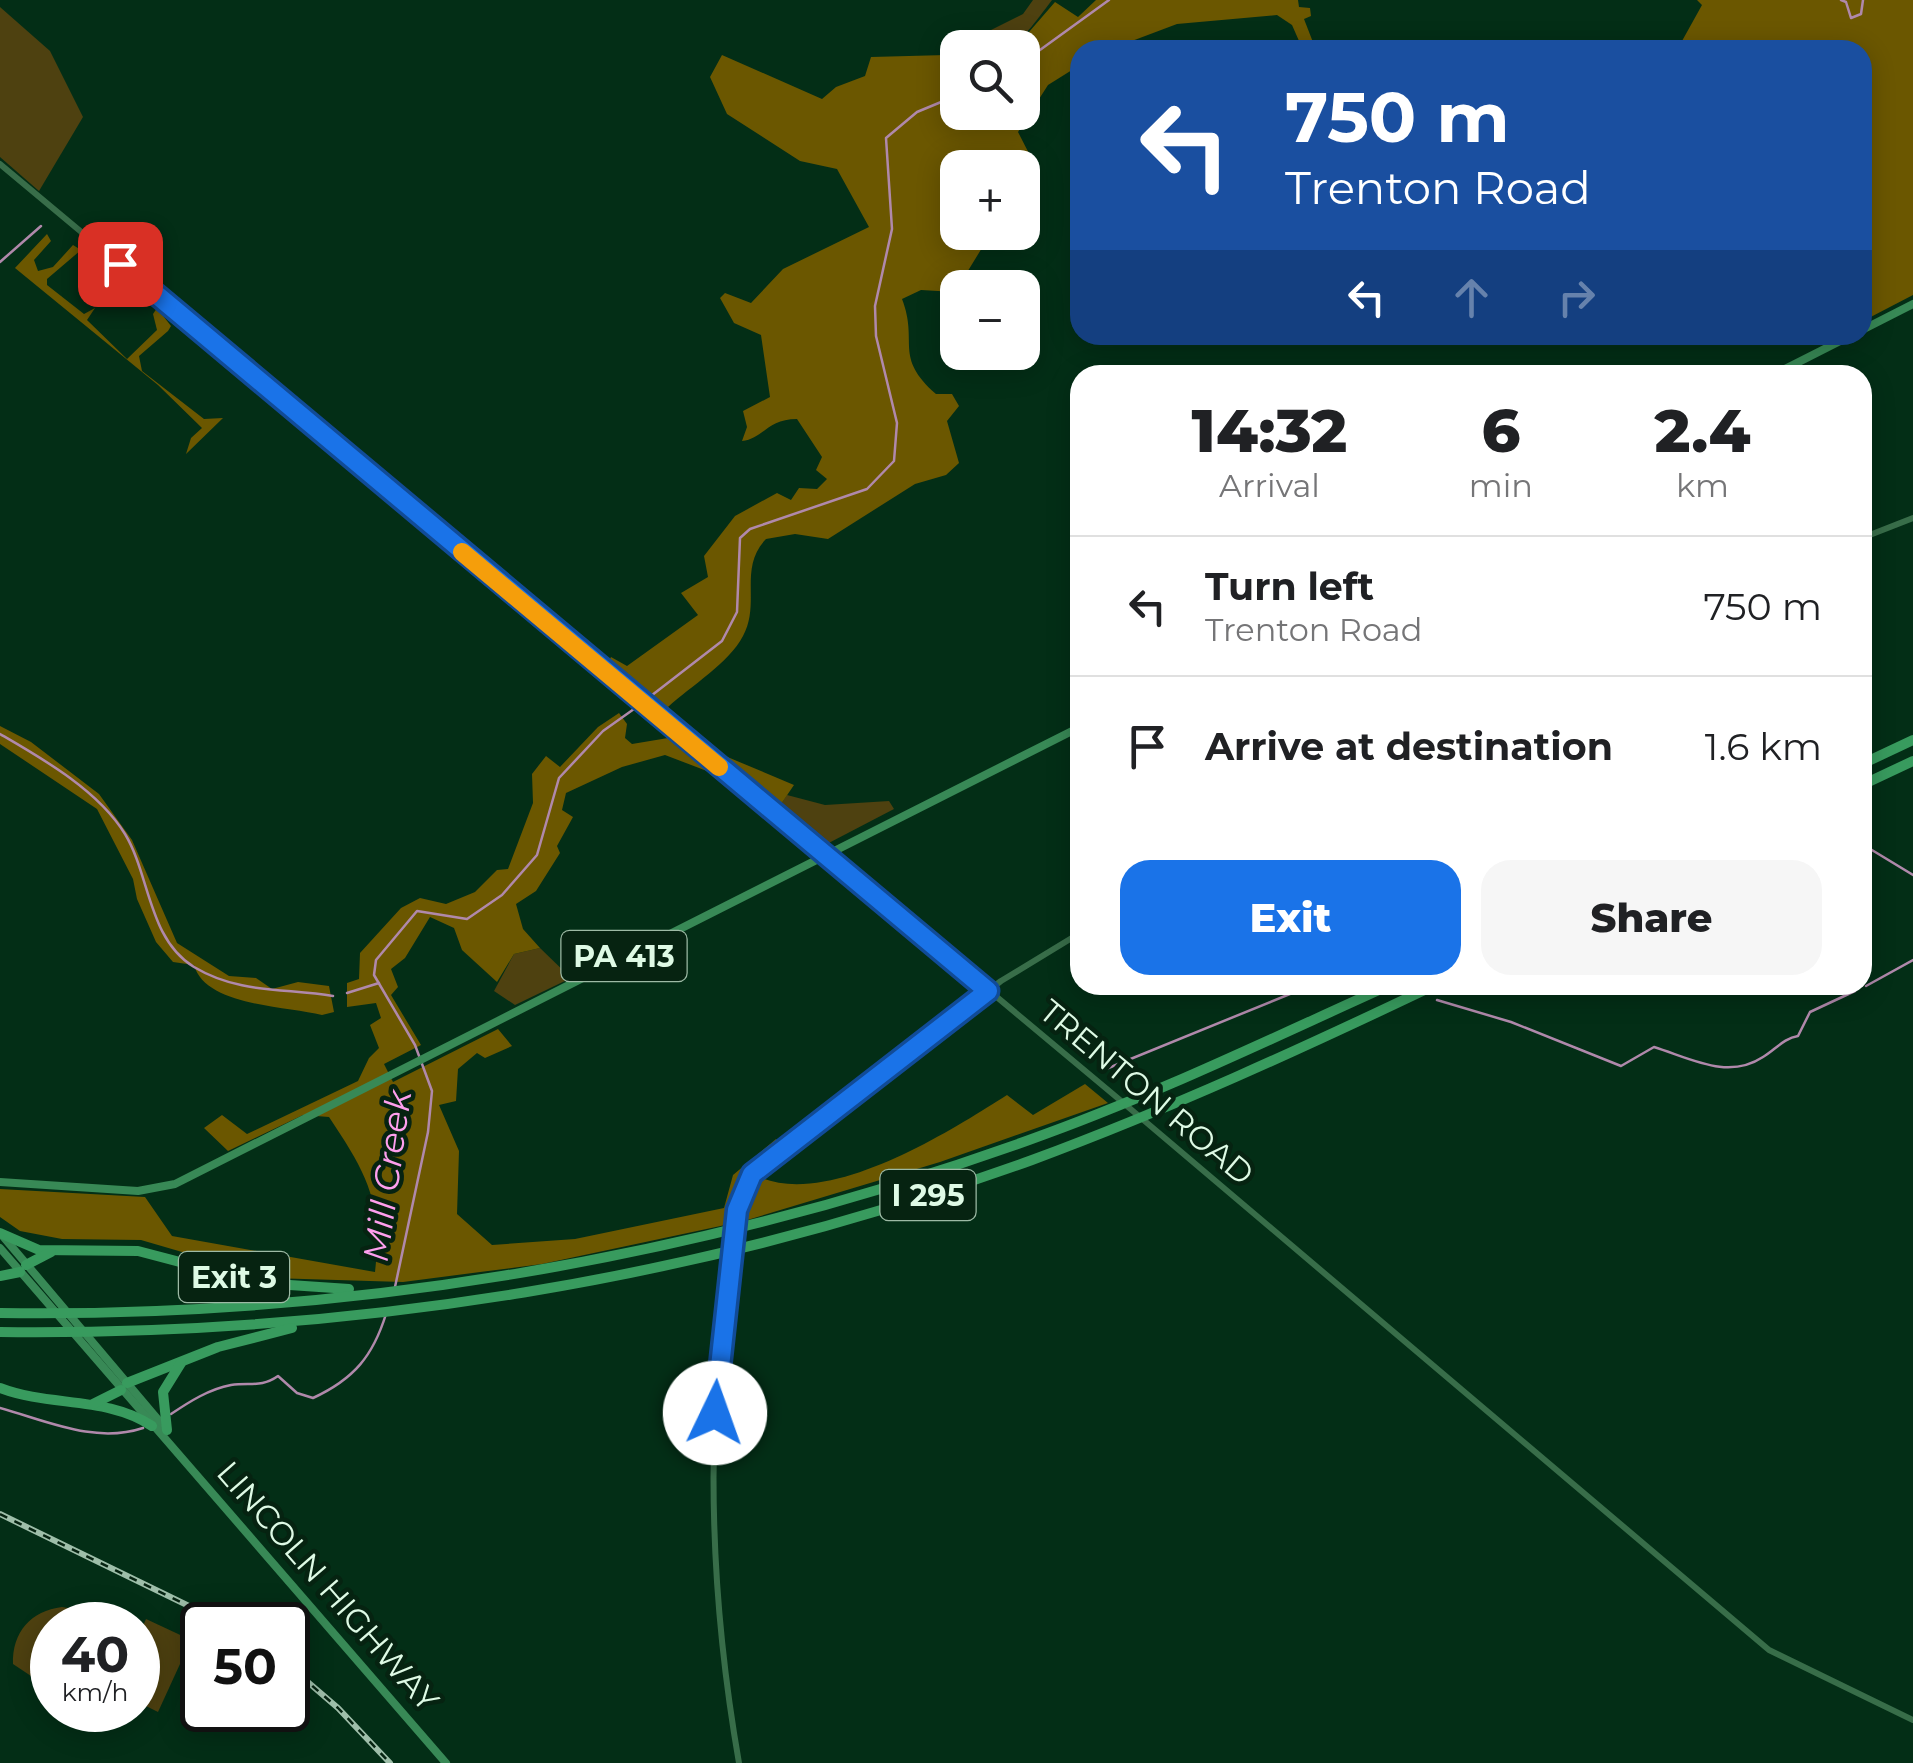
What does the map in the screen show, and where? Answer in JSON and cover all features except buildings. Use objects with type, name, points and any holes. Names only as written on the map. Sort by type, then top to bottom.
[{"type":"highway","points":[[1872,759],[1913,740]]},
{"type":"highway","points":[[1872,780],[1913,761]]},
{"type":"highway","name":"I 295","points":[[420,1287],[632,1252],[891,1186],[1148,1094],[1368,995]]},
{"type":"highway","name":"I 295","points":[[0,1332],[172,1329],[336,1318],[563,1286],[694,1259],[941,1191],[1161,1110],[1413,995]]},
{"type":"highway","points":[[0,1233],[31,1248],[57,1251]]},
{"type":"highway","points":[[0,1276],[57,1251]]},
{"type":"highway","name":"Exit 3","points":[[57,1251],[138,1251],[275,1286],[386,1290],[420,1287]]},
{"type":"highway","points":[[0,1313],[142,1312],[386,1290]]},
{"type":"highway","points":[[86,1405],[105,1401],[124,1387],[186,1360],[257,1336],[336,1318]]},
{"type":"highway","points":[[167,1430],[163,1392],[171,1375],[186,1360]]},
{"type":"highway","points":[[0,1388],[46,1402],[129,1413],[152,1426]]},
{"type":"main road","name":"TRENTON ROAD","points":[[0,164],[1114,1095],[1769,1650],[1913,1720]]},
{"type":"main road","points":[[1872,325],[1913,304]]},
{"type":"main road","points":[[1793,365],[1832,345]]},
{"type":"main road","points":[[1872,534],[1913,518]]},
{"type":"main road","name":"PA 413","points":[[0,1182],[128,1191],[166,1187],[1070,732]]},
{"type":"main road","points":[[739,1763],[720,1642],[716,1398],[736,1218],[746,1184],[764,1161],[988,991],[1070,939]]},
{"type":"main road","points":[[0,1233],[43,1299],[83,1346],[167,1430],[172,1442]]},
{"type":"main road","points":[[0,1248],[54,1298],[94,1345],[152,1426],[172,1442]]},
{"type":"main road","name":"LINCOLN HIGHWAY","points":[[172,1442],[446,1763]]},
{"type":"shaded area","points":[[1033,0],[1052,0],[1028,30],[991,30],[1023,14]]},
{"type":"shaded area","points":[[1096,0],[1298,0],[1299,7],[1310,8],[1311,16],[1304,19],[1312,40],[1299,40],[1292,25],[1277,15],[1177,24],[1135,40],[1070,40],[1070,71],[1048,85],[1040,98],[1040,30],[1031,30],[1055,2],[1078,17]]},
{"type":"shaded area","points":[[1697,0],[1913,0],[1913,295],[1872,316],[1872,40],[1683,40],[1702,5]]},
{"type":"shaded area","points":[[0,7],[50,51],[83,117],[39,191],[0,157]]},
{"type":"shaded area","points":[[722,55],[822,99],[836,87],[865,76],[871,57],[940,55],[940,130],[1019,130],[1027,150],[940,150],[940,250],[981,250],[968,270],[940,270],[940,291],[921,290],[902,299],[915,369],[936,394],[952,394],[959,406],[947,421],[959,463],[946,475],[915,484],[828,539],[795,534],[766,539],[753,562],[750,611],[743,636],[719,665],[668,707],[718,753],[794,785],[777,810],[750,787],[754,782],[733,768],[720,776],[665,755],[622,767],[566,793],[562,810],[573,817],[557,846],[560,853],[536,891],[516,904],[523,929],[540,948],[514,954],[497,982],[462,950],[454,928],[430,917],[405,958],[391,969],[398,987],[391,995],[421,1045],[384,1064],[393,1082],[498,1029],[512,1046],[485,1058],[477,1053],[458,1069],[456,1101],[439,1105],[459,1151],[457,1214],[492,1245],[575,1239],[724,1208],[733,1175],[776,1139],[780,1144],[749,1172],[778,1183],[810,1183],[846,1177],[882,1164],[1007,1095],[1033,1115],[1085,1084],[1108,1103],[940,1162],[744,1221],[542,1264],[403,1282],[271,1278],[141,1240],[62,1239],[20,1231],[0,1217],[0,1189],[145,1197],[172,1236],[375,1272],[377,1226],[369,1190],[329,1117],[303,1115],[228,1151],[204,1128],[222,1115],[247,1134],[358,1081],[369,1058],[379,1048],[370,1025],[381,1018],[376,1003],[347,1007],[347,983],[359,979],[360,953],[401,908],[420,898],[446,904],[475,892],[497,870],[508,869],[533,803],[532,774],[546,756],[560,767],[598,727],[619,713],[627,724],[625,738],[632,744],[674,737],[607,665],[611,657],[627,666],[698,615],[681,593],[708,577],[704,556],[735,516],[777,493],[791,500],[799,488],[817,489],[827,479],[816,470],[822,457],[797,419],[779,422],[742,441],[747,427],[743,411],[770,397],[761,335],[734,323],[720,298],[725,293],[751,303],[783,269],[869,227],[837,169],[800,161],[727,114],[710,77]]},
{"type":"shaded area","points":[[47,234],[51,241],[34,260],[38,271],[53,267],[73,245],[81,250],[47,279],[47,285],[84,314],[95,308],[87,320],[127,359],[157,330],[153,314],[157,308],[171,326],[139,356],[142,371],[204,419],[223,418],[186,454],[191,438],[202,428],[158,385],[15,268]]},
{"type":"shaded area","points":[[0,726],[31,742],[99,794],[132,840],[177,943],[229,976],[256,978],[272,989],[298,982],[329,986],[334,1012],[322,1015],[249,1002],[214,989],[201,979],[194,965],[173,962],[156,942],[137,899],[133,879],[97,809],[0,744]]},
{"type":"shaded area","points":[[787,795],[825,805],[889,801],[894,809],[823,846],[777,810]]},
{"type":"shaded area","points":[[540,948],[571,978],[515,1005],[494,991],[514,954]]},
{"type":"shaded area","points":[[30,1621],[30,1675],[13,1664],[16,1642]]},
{"type":"shaded area","points":[[160,1626],[180,1635],[180,1664],[160,1708]]},
{"type":"waterway","name":"Mill Creek","points":[[1040,50],[1109,0]]},
{"type":"waterway","name":"Mill Creek","points":[[1841,0],[1846,2],[1851,18],[1861,14],[1863,0]]},
{"type":"waterway","name":"Mill Creek","points":[[647,699],[722,641],[737,612],[740,538],[750,529],[867,489],[894,461],[897,423],[876,336],[875,306],[892,229],[886,138],[917,112],[940,102]]},
{"type":"waterway","points":[[0,262],[41,226]]},
{"type":"waterway","name":"Mill Creek","points":[[395,1287],[428,1132],[432,1091],[415,1045],[374,975],[376,960],[417,911],[467,919],[502,895],[537,855],[559,778],[603,731],[641,704]]},
{"type":"waterway","points":[[0,734],[68,777],[114,818],[133,850],[167,940],[194,967],[245,986],[333,996]]},
{"type":"waterway","points":[[1872,850],[1913,875]]},
{"type":"waterway","points":[[1872,983],[1913,960]]},
{"type":"waterway","points":[[347,993],[379,983]]},
{"type":"waterway","points":[[1106,1069],[1287,995]]},
{"type":"waterway","points":[[1437,1000],[1511,1022],[1621,1066],[1654,1047],[1696,1062],[1737,1067],[1750,1064],[1798,1036],[1810,1012],[1846,995]]},
{"type":"waterway","name":"Mill Creek","points":[[171,1414],[215,1390],[261,1383],[278,1376],[297,1393],[313,1398],[340,1383],[360,1365],[386,1314]]},
{"type":"waterway","name":"Mill Creek","points":[[0,1408],[89,1432],[143,1428]]},
{"type":"railway","points":[[0,1514],[181,1602]]},
{"type":"railway","points":[[310,1684],[390,1763]]},
{"type":"slow traffic","points":[[462,552],[719,767]]},
{"type":"route","points":[[120,264],[988,991],[752,1174],[737,1210],[720,1334],[715,1413]]}]
